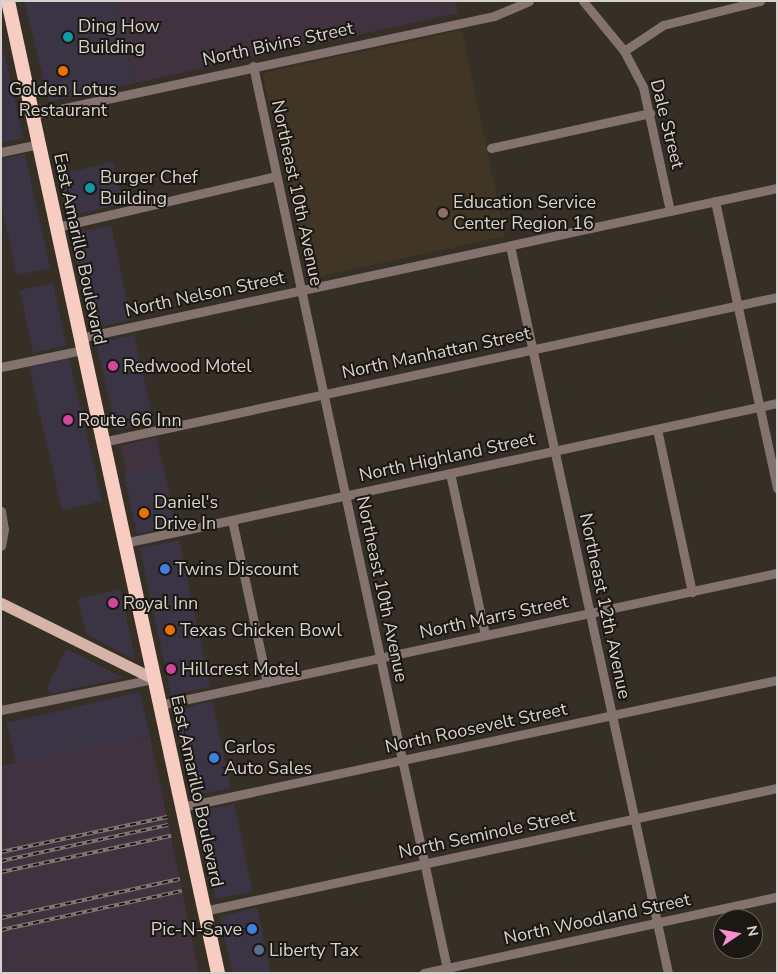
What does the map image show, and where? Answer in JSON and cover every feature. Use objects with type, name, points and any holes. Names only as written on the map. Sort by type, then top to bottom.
[{"type":"highway","name":"East Amarillo Boulevard","points":[[8,1],[218,973]]},
{"type":"main road","points":[[1,603],[154,678]]},
{"type":"street","name":"North Bivins Street","points":[[32,115],[253,66],[494,16],[528,1]]},
{"type":"street","name":"Dale Street","points":[[583,1],[624,51],[637,73],[650,113],[670,211]]},
{"type":"street","points":[[624,51],[663,25],[760,1]]},
{"type":"street","name":"Northeast 10th Avenue","points":[[253,66],[447,970]]},
{"type":"street","points":[[491,148],[650,113]]},
{"type":"street","points":[[1,152],[38,144]]},
{"type":"street","points":[[57,226],[276,176]]},
{"type":"street","name":"North Nelson Street","points":[[1,367],[82,344],[301,290],[777,188]]},
{"type":"street","points":[[715,201],[777,488]]},
{"type":"street","name":"Northeast 12th Avenue","points":[[510,246],[668,973]]},
{"type":"street","name":"North Manhattan Street","points":[[102,442],[777,296]]},
{"type":"street","name":"North Highland Street","points":[[124,543],[777,403]]},
{"type":"street","points":[[657,429],[692,592]]},
{"type":"street","points":[[450,473],[485,636]]},
{"type":"street","points":[[1,511],[4,528],[1,546]]},
{"type":"street","points":[[232,520],[267,682]]},
{"type":"street","name":"North Marrs Street","points":[[160,705],[777,573]]},
{"type":"street","points":[[1,710],[154,678]]},
{"type":"street","name":"North Roosevelt Street","points":[[182,808],[777,680]]},
{"type":"street","name":"North Seminole Street","points":[[204,911],[777,788]]},
{"type":"street","name":"North Woodland Street","points":[[424,973],[447,970],[777,897]]},
{"type":"shaded area","points":[[24,1],[116,1],[135,83],[49,102]]},
{"type":"shaded area","points":[[116,1],[456,1],[458,13],[135,83]]},
{"type":"shaded area","points":[[462,30],[505,236],[309,279],[263,77],[266,72]]},
{"type":"shaded area","points":[[1,38],[23,138],[1,143]]},
{"type":"shaded area","points":[[25,154],[50,268],[17,275],[1,204],[1,159]]},
{"type":"shaded area","points":[[113,162],[123,204],[70,216],[60,174]]},
{"type":"shaded area","points":[[111,225],[131,320],[93,328],[73,233]]},
{"type":"shaded area","points":[[53,283],[66,346],[33,353],[20,290]]},
{"type":"shaded area","points":[[134,335],[154,422],[116,430],[96,344]]},
{"type":"shaded area","points":[[69,358],[102,501],[62,510],[29,367]]},
{"type":"shaded area","points":[[156,437],[163,465],[127,474],[120,446]]},
{"type":"shaded area","points":[[163,465],[176,526],[137,534],[124,473]]},
{"type":"shaded area","points":[[179,540],[210,687],[171,695],[140,548]]},
{"type":"shaded area","points":[[120,589],[135,660],[86,634],[78,599]]},
{"type":"shaded area","points":[[66,649],[123,678],[53,693],[46,689]]},
{"type":"shaded area","points":[[140,692],[150,736],[17,767],[7,723]]},
{"type":"shaded area","points":[[212,701],[231,788],[198,795],[192,788],[176,711]]},
{"type":"shaded area","points":[[150,736],[199,973],[1,973],[1,766]]},
{"type":"shaded area","points":[[234,804],[253,891],[215,899],[197,812]]},
{"type":"shaded area","points":[[257,907],[271,973],[232,973],[220,917]]},
{"type":"railway","points":[[1,852],[167,817]]},
{"type":"railway","points":[[1,861],[168,825]]},
{"type":"railway","points":[[1,872],[171,836]]},
{"type":"railway","points":[[1,918],[180,879]]},
{"type":"railway","points":[[1,930],[182,891]]},
{"type":"place","name":"Ding How Building","points":[[68,37]]},
{"type":"place","name":"Golden Lotus Restaurant","points":[[63,71]]},
{"type":"place","name":"Burger Chef Building","points":[[90,188]]},
{"type":"place","name":"Education Service Center Region 16","points":[[443,213]]},
{"type":"place","name":"Redwood Motel","points":[[113,366]]},
{"type":"place","name":"Route 66 Inn","points":[[68,420]]},
{"type":"place","name":"Daniel's Drive In","points":[[144,513]]},
{"type":"place","name":"Twins Discount","points":[[165,569]]},
{"type":"place","name":"Royal Inn","points":[[113,603]]},
{"type":"place","name":"Texas Chicken Bowl","points":[[170,630]]},
{"type":"place","name":"Hillcrest Motel","points":[[171,669]]},
{"type":"place","name":"Carlos Auto Sales","points":[[214,758]]},
{"type":"place","name":"Pic-N-Save","points":[[252,929]]},
{"type":"place","name":"Liberty Tax","points":[[259,950]]}]
